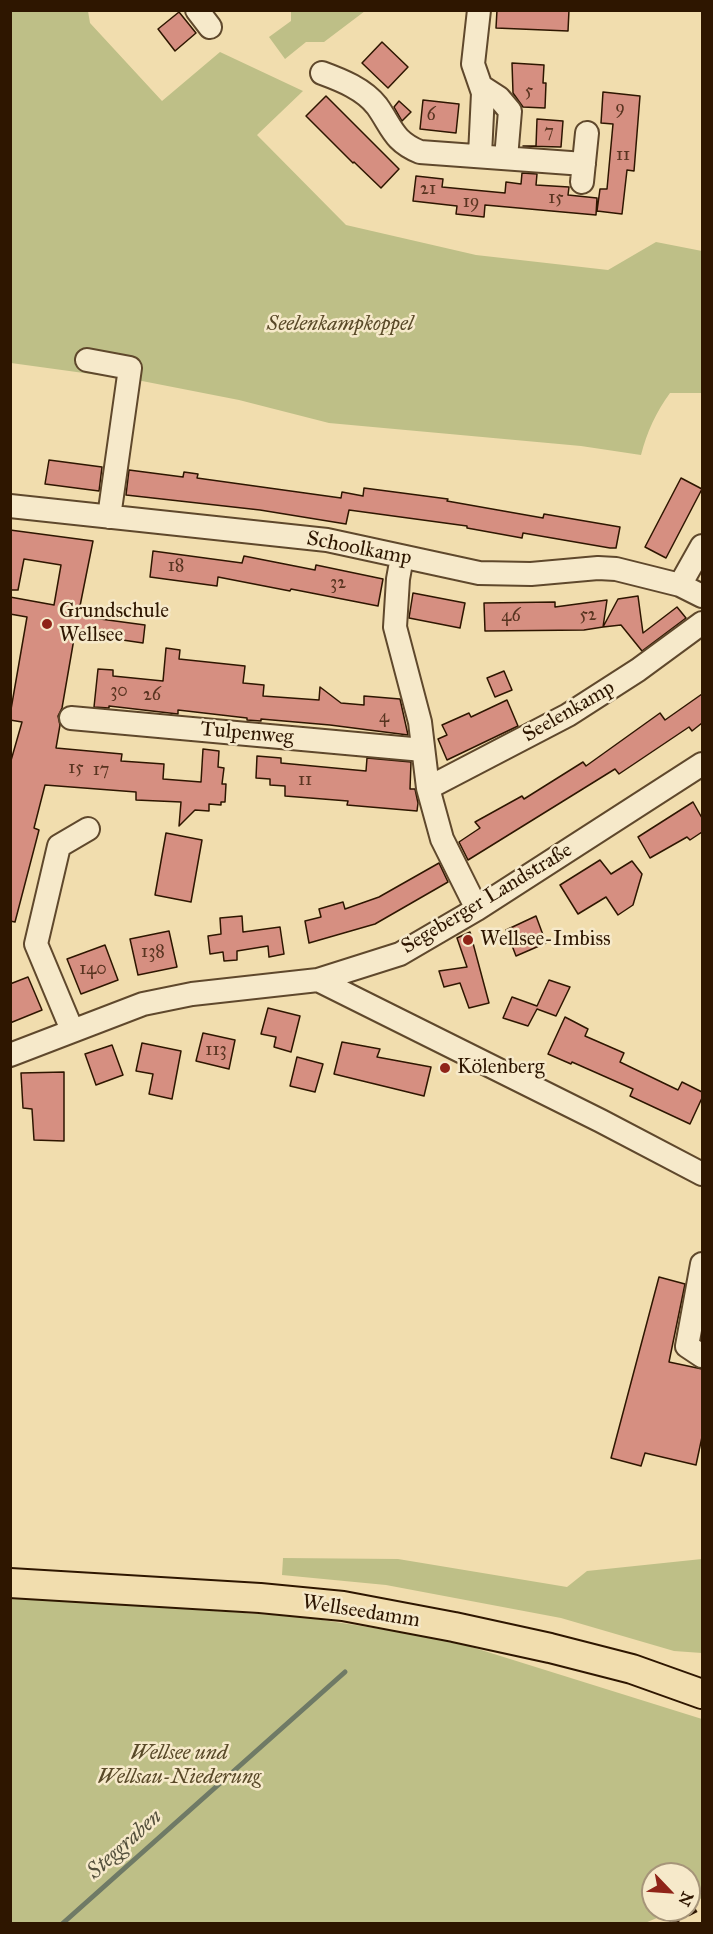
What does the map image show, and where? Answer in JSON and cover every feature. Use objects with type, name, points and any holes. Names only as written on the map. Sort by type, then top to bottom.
[{"type":"main road","name":"Wellseedamm","points":[[10,1583],[260,1598],[343,1606],[550,1648],[632,1669],[702,1694]]},
{"type":"street","points":[[479,10],[473,64],[482,87],[480,155]]},
{"type":"street","points":[[322,73],[364,93],[377,105],[397,139],[407,147],[420,152],[506,158],[583,173],[587,133]]},
{"type":"street","points":[[482,87],[499,98],[510,111],[506,158]]},
{"type":"street","points":[[87,360],[130,368],[110,517]]},
{"type":"street","name":"Schoolkamp","points":[[10,506],[327,540],[479,573],[531,574],[598,568],[616,569],[681,585],[702,596]]},
{"type":"street","points":[[681,585],[702,546]]},
{"type":"street","points":[[402,557],[394,627],[411,684],[428,788],[442,839],[477,909]]},
{"type":"street","name":"Seelenkamp","points":[[428,788],[577,710],[638,670],[702,623]]},
{"type":"street","name":"Tulpenweg","points":[[71,718],[423,750]]},
{"type":"street","name":"Segeberger Landstraße","points":[[10,1055],[143,1004],[192,994],[318,981],[400,954],[477,909],[702,764]]},
{"type":"street","points":[[72,1030],[36,944],[60,846],[88,829]]},
{"type":"street","points":[[318,981],[601,1121],[702,1174]]},
{"type":"street","points":[[702,1264],[687,1346],[702,1356]]},
{"type":"green space","points":[[291,10],[365,11],[324,42],[306,42],[285,59],[269,37],[291,21]]},
{"type":"green space","name":"Seelenkampkoppel","points":[[11,11],[88,11],[90,23],[162,101],[220,52],[303,91],[257,135],[346,225],[476,255],[608,270],[656,242],[702,251],[702,393],[670,393],[660,407],[641,455],[581,446],[329,423],[239,400],[142,381],[11,363]]},
{"type":"green space","points":[[283,1558],[398,1559],[567,1587],[587,1571],[702,1559],[702,1653],[674,1651],[561,1618],[386,1585],[282,1575]]},
{"type":"green space","name":"Wellsee und Wellsau-Niederung","points":[[10,1597],[303,1617],[446,1639],[702,1719],[702,1898],[701,1862],[641,1862],[641,1922],[647,1922],[645,1923],[11,1923]]},
{"type":"building","points":[[497,10],[569,10],[568,31],[496,28]]},
{"type":"building","points":[[179,12],[196,33],[175,51],[158,29]]},
{"type":"building","points":[[382,42],[408,67],[388,88],[362,63]]},
{"type":"building","points":[[512,63],[544,65],[545,108],[523,107],[513,93]]},
{"type":"building","points":[[603,92],[640,96],[634,171],[627,170],[622,214],[597,211],[600,189],[607,189],[613,124],[601,123]]},
{"type":"building","points":[[326,96],[399,169],[381,188],[306,116]]},
{"type":"building","points":[[423,100],[459,104],[456,133],[420,129]]},
{"type":"building","points":[[399,101],[411,112],[402,121],[394,107]]},
{"type":"building","points":[[537,119],[563,121],[561,147],[523,146],[536,146]]},
{"type":"building","points":[[522,173],[537,174],[536,185],[569,187],[568,195],[597,198],[596,215],[485,205],[484,217],[456,214],[457,206],[413,201],[416,176],[443,179],[442,187],[505,193],[506,182],[521,184]]},
{"type":"building","points":[[49,460],[102,467],[99,491],[45,484]]},
{"type":"building","points":[[129,470],[183,477],[184,472],[198,474],[197,478],[341,498],[342,492],[363,496],[364,488],[448,499],[447,501],[543,518],[544,514],[620,527],[616,548],[610,548],[523,533],[522,538],[467,528],[467,526],[349,510],[346,524],[260,510],[126,495]]},
{"type":"building","points":[[681,478],[702,489],[666,558],[645,547]]},
{"type":"building","points":[[10,530],[93,541],[78,616],[145,625],[143,643],[75,633],[62,708],[58,716],[60,725],[56,748],[122,754],[121,761],[164,764],[163,779],[201,782],[203,749],[219,751],[218,767],[224,768],[222,784],[226,784],[225,802],[221,802],[221,805],[209,804],[209,811],[195,810],[179,826],[181,802],[136,800],[136,792],[45,785],[34,828],[39,830],[15,922],[10,921],[10,764],[22,722],[10,720],[10,715],[27,617],[10,614],[10,597],[54,605],[61,565],[24,559],[18,590],[10,590]]},
{"type":"building","points":[[153,551],[242,563],[244,556],[315,570],[316,565],[383,579],[378,606],[218,577],[217,586],[150,577]]},
{"type":"building","points":[[413,593],[465,603],[460,628],[409,618]]},
{"type":"building","points":[[638,596],[643,633],[677,607],[686,618],[642,651],[621,625],[603,627],[618,599]]},
{"type":"building","points":[[607,600],[603,627],[584,630],[485,631],[484,603],[555,602],[555,607]]},
{"type":"building","points":[[166,648],[180,650],[179,659],[245,666],[243,683],[264,685],[263,696],[319,700],[320,687],[341,703],[364,705],[364,696],[400,699],[408,735],[330,725],[261,719],[261,721],[247,720],[247,718],[178,710],[178,714],[109,706],[109,708],[94,707],[98,669],[113,670],[113,676],[163,681]]},
{"type":"building","points":[[504,671],[512,690],[495,697],[487,678]]},
{"type":"building","points":[[702,694],[702,723],[692,731],[689,727],[619,774],[615,769],[468,860],[459,842],[480,828],[475,822],[522,796],[524,799],[583,762],[586,766],[660,713],[665,720]]},
{"type":"building","points":[[507,700],[518,726],[447,760],[438,739],[447,735],[442,725],[469,713],[471,717]]},
{"type":"building","points":[[257,756],[281,758],[281,763],[366,771],[367,758],[411,762],[410,789],[415,789],[417,811],[347,805],[348,801],[285,796],[285,786],[270,785],[270,779],[256,778]]},
{"type":"building","points":[[693,802],[702,818],[702,832],[690,840],[687,837],[650,858],[638,837]]},
{"type":"building","points":[[166,833],[202,840],[191,902],[155,895]]},
{"type":"building","points":[[600,860],[611,874],[632,861],[642,874],[633,905],[618,915],[606,897],[578,914],[560,885]]},
{"type":"building","points":[[439,863],[448,882],[375,924],[309,943],[305,921],[321,917],[319,909],[343,902],[345,909],[379,897]]},
{"type":"building","points":[[242,916],[243,932],[280,927],[284,954],[269,957],[268,946],[237,951],[237,960],[224,961],[223,952],[210,954],[208,936],[221,934],[220,918]]},
{"type":"building","points":[[536,916],[546,943],[516,956],[506,930]]},
{"type":"building","points":[[169,931],[177,967],[138,975],[130,939]]},
{"type":"building","points":[[470,932],[489,1003],[469,1008],[460,983],[444,987],[439,971],[467,967],[457,938]]},
{"type":"building","points":[[105,945],[118,980],[81,994],[67,959]]},
{"type":"building","points":[[28,977],[42,1010],[10,1023],[10,984]]},
{"type":"building","points":[[549,980],[570,987],[556,1016],[537,1009],[528,1026],[503,1018],[512,997],[537,1006]]},
{"type":"building","points":[[268,1008],[300,1016],[291,1052],[274,1047],[276,1037],[261,1034]]},
{"type":"building","points":[[565,1017],[588,1029],[585,1036],[624,1053],[620,1062],[678,1090],[682,1082],[702,1092],[702,1098],[690,1124],[630,1096],[633,1089],[548,1054]]},
{"type":"building","points":[[203,1033],[235,1040],[229,1069],[196,1061]]},
{"type":"building","points":[[342,1042],[380,1049],[377,1057],[431,1067],[424,1096],[334,1074]]},
{"type":"building","points":[[142,1043],[181,1051],[172,1099],[149,1094],[153,1074],[136,1071]]},
{"type":"building","points":[[112,1045],[123,1075],[96,1085],[85,1054]]},
{"type":"building","points":[[297,1057],[323,1064],[315,1092],[290,1086]]},
{"type":"building","points":[[64,1072],[64,1141],[34,1140],[32,1109],[23,1108],[21,1073]]},
{"type":"building","points":[[659,1277],[685,1284],[669,1362],[702,1369],[702,1437],[696,1465],[645,1453],[641,1466],[611,1458]]},
{"type":"waterway","name":"Steggraben","points":[[62,1924],[345,1672]]},
{"type":"railway","points":[[670,1924],[702,1907]]},
{"type":"place","name":"Grundschule Wellsee","points":[[47,624]]},
{"type":"place","name":"Wellsee-Imbiss","points":[[468,940]]},
{"type":"place","name":"Kölenberg","points":[[445,1068]]}]
